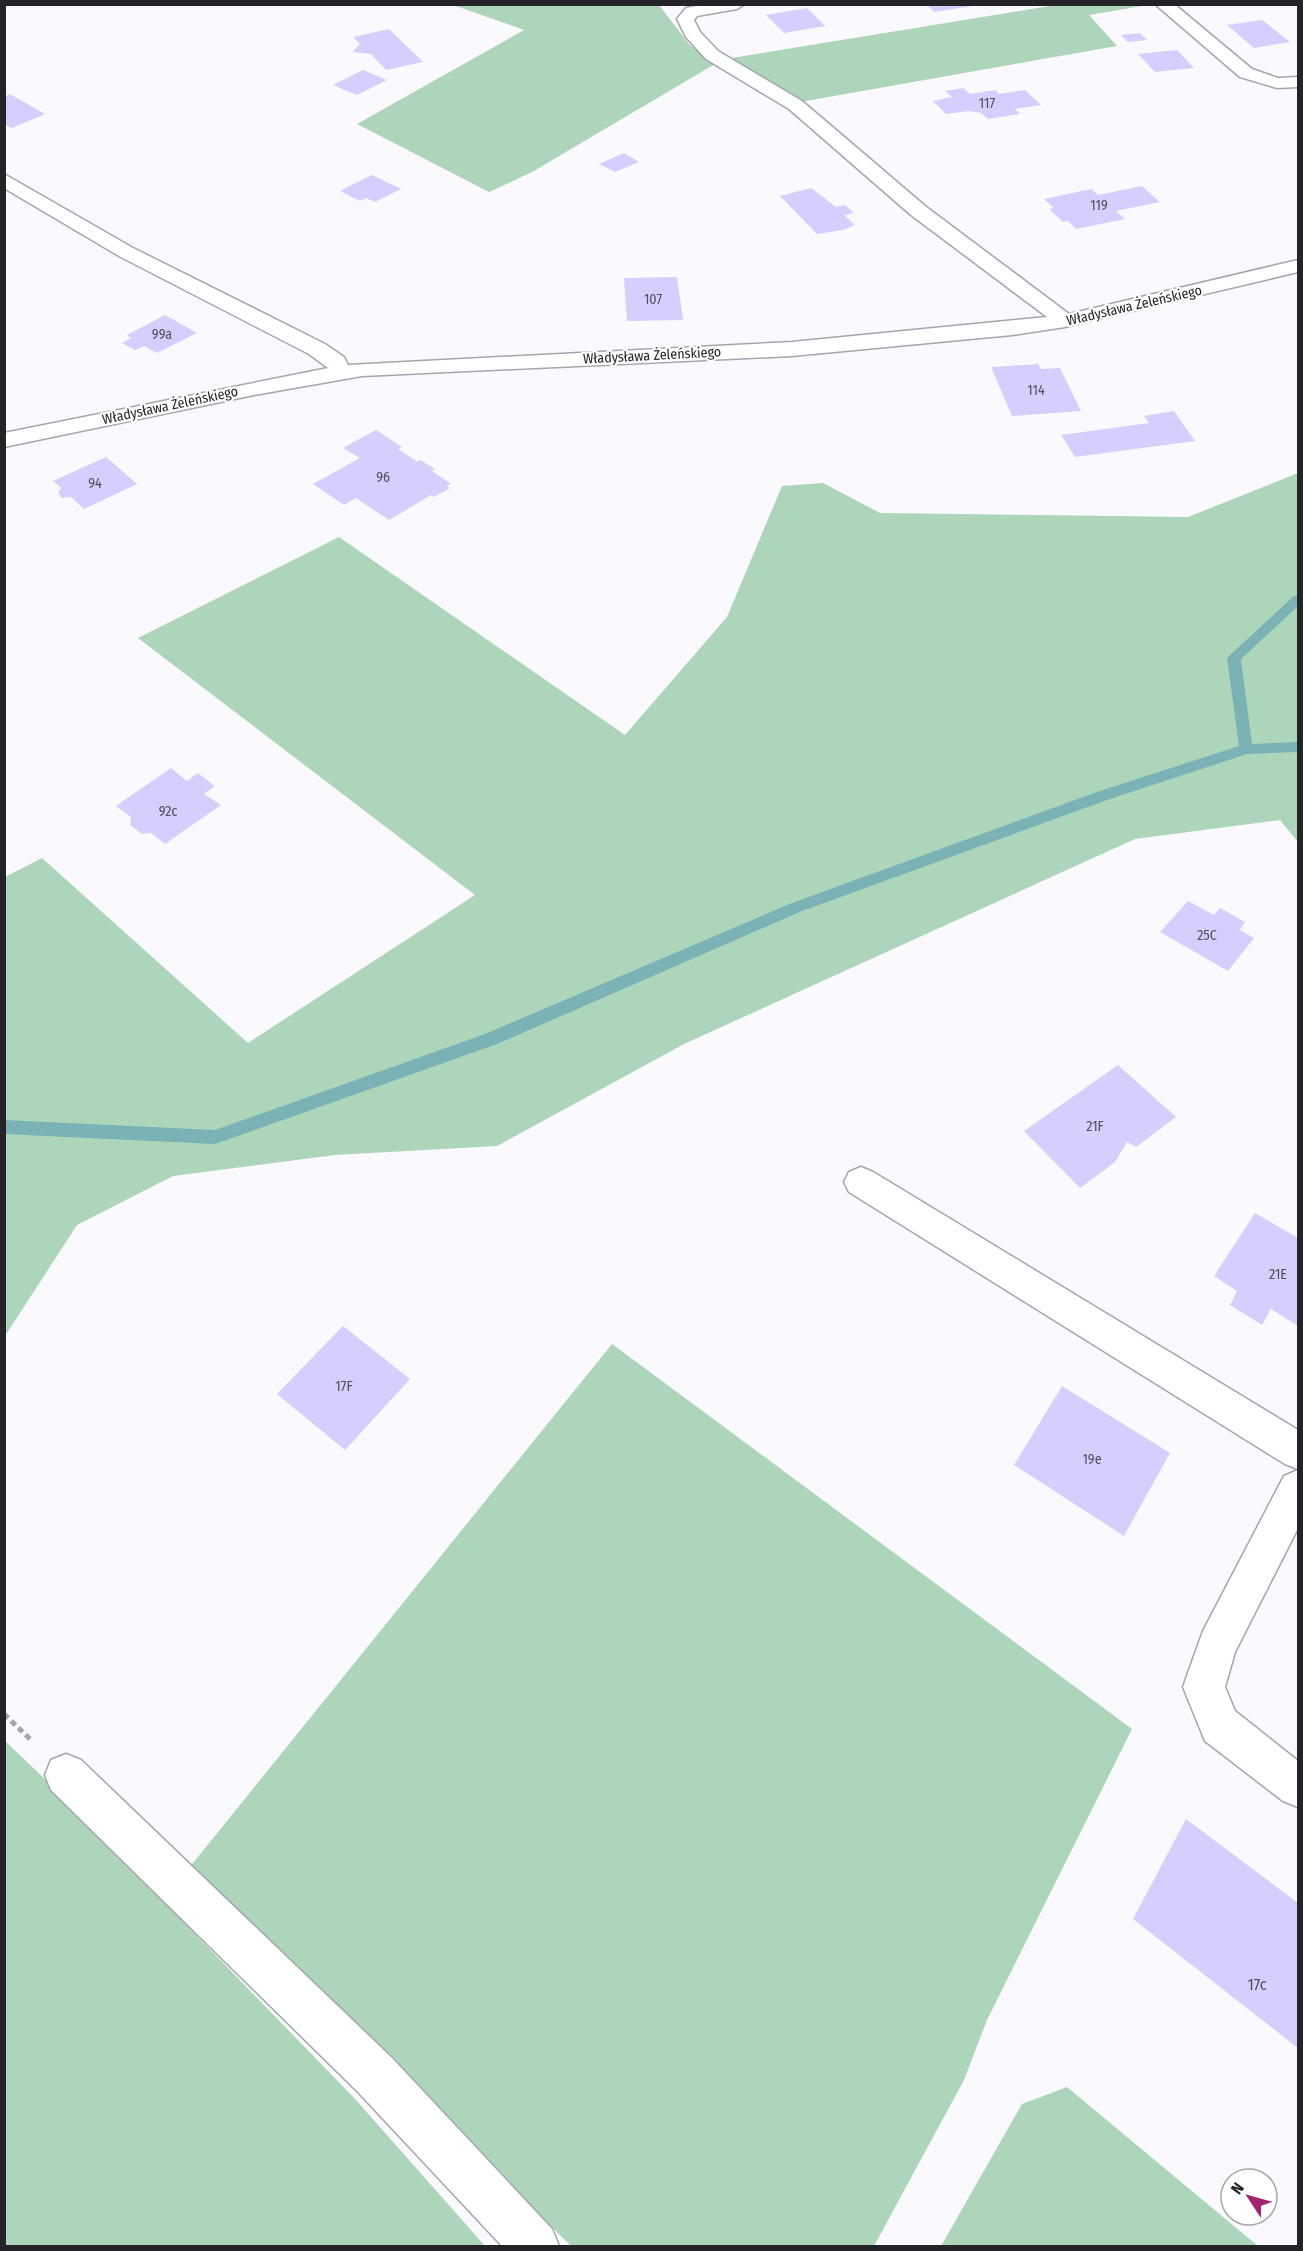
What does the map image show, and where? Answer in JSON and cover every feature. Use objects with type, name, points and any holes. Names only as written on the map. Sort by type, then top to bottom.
[{"type":"street","points":[[737,4],[692,12],[684,20],[700,45],[743,75],[810,114],[898,194],[1065,321]]},
{"type":"street","points":[[1164,4],[1246,73],[1277,83],[1299,82]]},
{"type":"street","points":[[4,180],[126,252],[317,349],[336,362],[340,373]]},
{"type":"street","name":"Władysława Żeleńskiego","points":[[4,440],[254,388],[388,367],[792,349],[1012,329],[1065,321],[1299,266]]},
{"type":"street","points":[[861,1182],[1299,1450]]},
{"type":"street","points":[[1299,1489],[1217,1645],[1204,1687],[1220,1726],[1255,1755],[1299,1786]]},
{"type":"street","points":[[66,1775],[375,2075],[535,2247]]},
{"type":"green space","points":[[453,5],[659,5],[689,44],[715,64],[532,172],[489,192],[357,124],[524,30]]},
{"type":"green space","points":[[1056,5],[1148,5],[1089,15],[1117,46],[800,102],[726,59]]},
{"type":"green space","points":[[1298,473],[1298,842],[1280,820],[1135,839],[684,1044],[497,1146],[335,1155],[173,1176],[77,1225],[5,1336],[5,877],[42,858],[248,1043],[475,895],[138,638],[339,537],[625,735],[727,617],[782,486],[823,483],[880,513],[1188,517]]},
{"type":"green space","points":[[612,1344],[1132,1729],[987,2020],[964,2080],[874,2246],[571,2246],[189,1868]]},
{"type":"green space","points":[[4,1740],[49,1783],[356,2100],[485,2246],[5,2246]]},
{"type":"green space","points":[[1067,2087],[1219,2214],[1219,2227],[1235,2227],[1258,2246],[941,2246],[1022,2104]]},
{"type":"building","points":[[926,4],[973,4],[973,6],[934,12]]},
{"type":"building","points":[[807,8],[825,26],[784,33],[766,15]]},
{"type":"building","points":[[1262,20],[1290,42],[1254,48],[1227,25]]},
{"type":"building","points":[[389,29],[423,62],[386,70],[371,54],[353,52],[360,44],[353,37]]},
{"type":"building","points":[[1140,33],[1147,40],[1128,42],[1121,35]]},
{"type":"building","points":[[1177,50],[1194,68],[1155,72],[1138,54]]},
{"type":"building","points":[[363,70],[387,80],[357,95],[333,85]]},
{"type":"building","points":[[963,88],[970,94],[995,90],[999,94],[1025,90],[1041,105],[1015,109],[1020,114],[988,119],[981,113],[969,111],[946,114],[933,101],[952,97],[945,91]]},
{"type":"building","points":[[10,94],[45,114],[12,128],[4,124],[4,97]]},
{"type":"building","points":[[624,153],[639,162],[615,172],[599,164]]},
{"type":"building","points":[[372,175],[401,189],[375,202],[366,198],[360,201],[340,191]]},
{"type":"building","points":[[1142,186],[1160,202],[1116,211],[1125,219],[1076,229],[1068,221],[1063,222],[1049,209],[1054,208],[1044,199],[1091,189],[1098,195]]},
{"type":"building","points":[[811,188],[836,207],[845,205],[854,213],[844,215],[855,225],[843,230],[817,234],[780,196]]},
{"type":"building","points":[[677,277],[683,320],[627,321],[624,278]]},
{"type":"building","points":[[165,315],[197,333],[157,353],[144,346],[135,350],[122,343],[131,338],[127,335]]},
{"type":"building","points":[[1038,364],[1041,369],[1060,368],[1081,411],[1012,416],[991,367]]},
{"type":"building","points":[[1174,411],[1195,441],[1075,457],[1061,435],[1149,423],[1144,416]]},
{"type":"building","points":[[376,430],[402,447],[398,449],[418,462],[420,460],[435,469],[432,471],[451,484],[447,486],[450,488],[434,497],[431,495],[389,520],[356,498],[344,505],[313,484],[360,458],[343,448]]},
{"type":"building","points":[[106,457],[137,484],[84,509],[71,497],[62,498],[58,493],[61,488],[53,481]]},
{"type":"building","points":[[171,768],[187,781],[198,773],[215,786],[204,794],[221,805],[165,844],[151,833],[142,834],[130,825],[131,817],[116,806]]},
{"type":"building","points":[[1188,901],[1214,915],[1220,908],[1245,922],[1240,930],[1254,938],[1228,971],[1160,932]]},
{"type":"building","points":[[1118,1065],[1176,1117],[1136,1147],[1127,1142],[1115,1162],[1080,1188],[1024,1131]]},
{"type":"building","points":[[1255,1213],[1298,1238],[1298,1326],[1271,1309],[1262,1325],[1230,1305],[1237,1291],[1214,1276]]},
{"type":"building","points":[[343,1326],[410,1379],[345,1450],[277,1394]]},
{"type":"building","points":[[1062,1386],[1170,1453],[1124,1536],[1014,1465]]},
{"type":"building","points":[[1186,1819],[1298,1903],[1298,2048],[1133,1919]]},
{"type":"waterway","points":[[1246,749],[1234,658],[1298,599]]},
{"type":"waterway","points":[[1246,749],[1298,747]]},
{"type":"waterway","points":[[4,1127],[215,1137],[491,1039],[797,907],[1102,796],[1246,749]]}]
